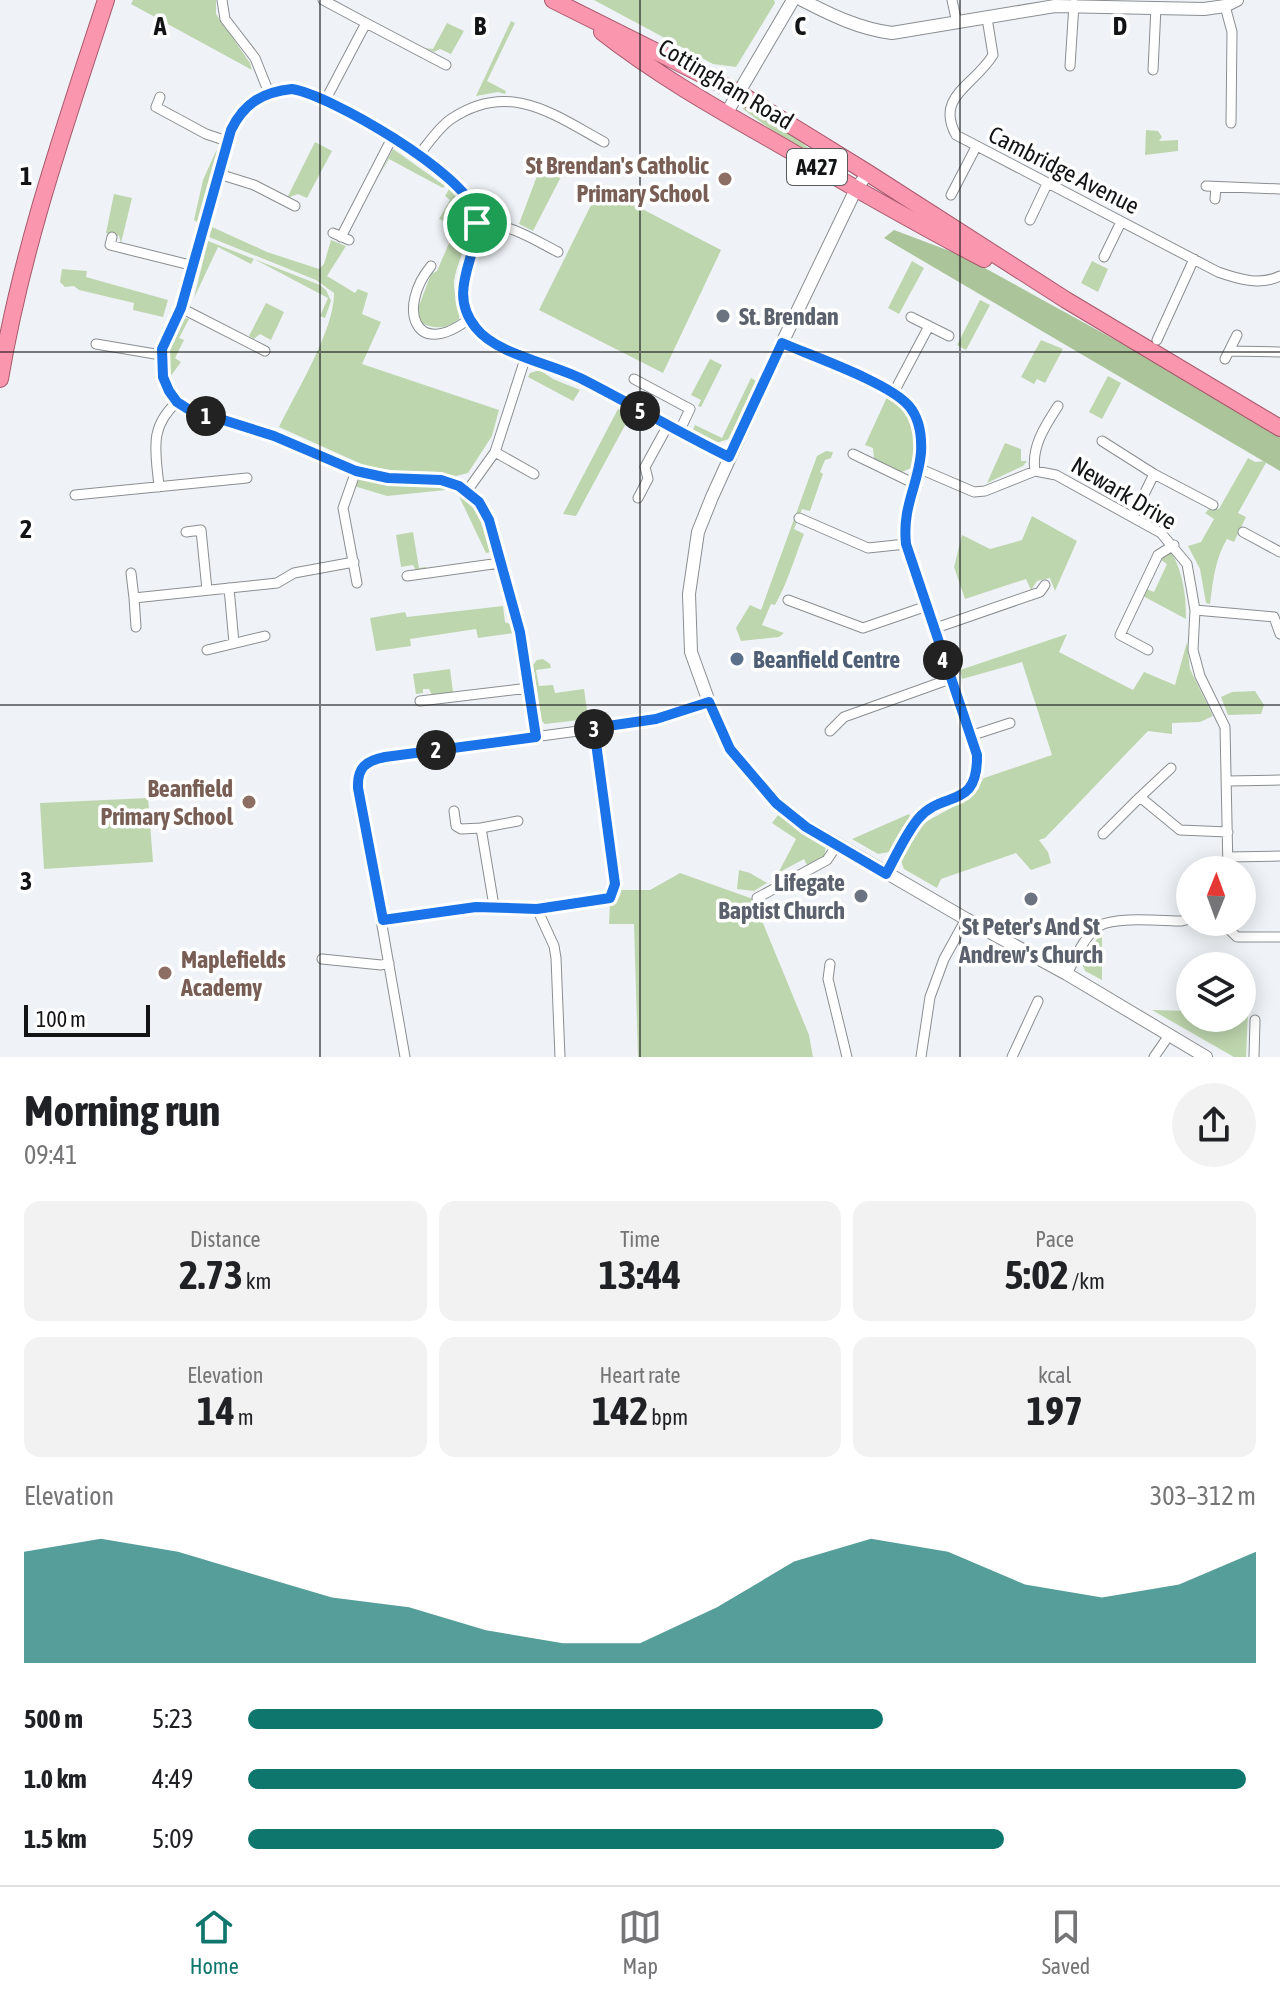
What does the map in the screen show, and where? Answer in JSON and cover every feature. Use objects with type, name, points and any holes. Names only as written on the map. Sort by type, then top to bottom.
[{"type":"highway","points":[[0,379],[13,306],[32,228],[106,0]]},
{"type":"highway","name":"Cottingham Road","points":[[553,0],[737,92],[1066,300],[1280,428]]},
{"type":"highway","name":"Cottingham Road","points":[[579,14],[630,54],[726,114],[890,210],[1066,300]]},
{"type":"street","points":[[222,0],[225,19],[255,58],[269,93]]},
{"type":"street","points":[[323,0],[446,65]]},
{"type":"street","points":[[726,114],[793,0]]},
{"type":"street","points":[[802,0],[874,31],[892,33],[1074,4],[1204,9],[1231,3],[1231,123]]},
{"type":"street","points":[[952,0],[957,23]]},
{"type":"street","points":[[1070,66],[1074,4]]},
{"type":"street","points":[[1153,70],[1156,7]]},
{"type":"street","name":"Cambridge Avenue","points":[[987,18],[993,55],[952,102],[948,121],[956,135],[1121,222],[1234,277],[1263,281],[1280,276]]},
{"type":"street","points":[[326,99],[366,23]]},
{"type":"street","points":[[536,737],[520,632],[485,509],[467,491],[441,480],[388,478],[356,471],[274,436],[200,415],[177,402],[163,377],[161,355],[181,308],[194,266],[227,141],[243,110],[269,93],[292,89],[326,99],[418,156],[465,193],[475,210],[477,223],[464,278],[464,301],[469,319],[485,337],[584,380],[667,427],[729,457]]},
{"type":"street","points":[[160,97],[156,107],[206,134],[227,141]]},
{"type":"street","points":[[418,156],[450,119],[478,107],[508,102],[527,102],[543,108],[604,142]]},
{"type":"street","points":[[341,236],[392,138]]},
{"type":"street","points":[[951,195],[976,147]]},
{"type":"street","points":[[868,173],[856,189],[782,343],[698,532],[690,581],[691,652],[709,702],[730,749],[776,803],[806,827],[1067,974],[1206,1057]]},
{"type":"street","points":[[219,174],[254,185],[295,206]]},
{"type":"street","points":[[1030,220],[1047,184]]},
{"type":"street","points":[[1215,199],[1211,187],[1280,189]]},
{"type":"street","points":[[1104,257],[1121,222]]},
{"type":"street","points":[[477,223],[515,229],[558,252]]},
{"type":"street","points":[[112,237],[110,245],[194,266]]},
{"type":"street","points":[[1157,340],[1194,259]]},
{"type":"street","points":[[431,266],[412,309],[418,328],[434,334],[453,330],[469,319]]},
{"type":"street","points":[[181,308],[265,351]]},
{"type":"street","points":[[911,317],[949,336]]},
{"type":"street","points":[[894,392],[929,326]]},
{"type":"street","points":[[1237,335],[1227,355],[1280,352]]},
{"type":"street","points":[[782,343],[894,392],[911,408],[920,428],[918,468],[904,524],[906,544],[977,755],[977,778],[970,788],[922,814],[886,874]]},
{"type":"street","points":[[101,348],[161,355]]},
{"type":"street","points":[[467,491],[495,452],[526,356]]},
{"type":"street","points":[[634,379],[690,409],[679,432]]},
{"type":"street","points":[[159,487],[156,433],[164,415],[177,402]]},
{"type":"street","points":[[1035,471],[1035,448],[1058,406]]},
{"type":"street","points":[[638,498],[648,479],[645,467],[667,427]]},
{"type":"street","points":[[1102,441],[1207,505]]},
{"type":"street","points":[[495,452],[534,474]]},
{"type":"street","points":[[860,454],[913,483]]},
{"type":"street","name":"Newark Drive","points":[[918,468],[974,492],[985,491],[1035,471],[1056,475],[1161,533],[1174,545],[1187,564],[1195,610],[1193,650],[1200,676],[1225,727],[1228,856]]},
{"type":"street","points":[[356,471],[343,508],[357,583]]},
{"type":"street","points":[[1133,517],[1154,474]]},
{"type":"street","points":[[79,492],[159,487],[242,476]]},
{"type":"street","points":[[799,518],[868,548],[906,544]]},
{"type":"street","points":[[186,532],[214,528]]},
{"type":"street","points":[[201,530],[207,590]]},
{"type":"street","points":[[1243,532],[1280,552]]},
{"type":"street","points":[[1148,650],[1120,635],[1158,555],[1174,545]]},
{"type":"street","points":[[134,598],[277,583],[294,573],[354,562]]},
{"type":"street","points":[[407,576],[500,563]]},
{"type":"street","points":[[131,573],[136,627]]},
{"type":"street","points":[[933,629],[1040,592],[1045,585]]},
{"type":"street","points":[[229,588],[234,643]]},
{"type":"street","points":[[788,600],[863,628],[927,606]]},
{"type":"street","points":[[1280,605],[1274,617],[1280,634]]},
{"type":"street","points":[[1195,610],[1274,617]]},
{"type":"street","points":[[207,650],[265,636]]},
{"type":"street","points":[[830,731],[850,715],[950,679]]},
{"type":"street","points":[[425,697],[529,688]]},
{"type":"street","points":[[405,1057],[358,788],[362,767],[385,757],[656,719],[709,702]]},
{"type":"street","points":[[970,736],[998,722],[1010,723]]},
{"type":"street","points":[[383,920],[494,906],[537,909],[610,898],[615,884],[594,728]]},
{"type":"street","points":[[1109,833],[1140,797],[1171,768]]},
{"type":"street","points":[[1227,781],[1280,780]]},
{"type":"street","points":[[1140,797],[1180,830],[1228,832]]},
{"type":"street","points":[[454,811],[456,826],[461,829],[518,821]]},
{"type":"street","points":[[481,828],[494,906]]},
{"type":"street","points":[[757,898],[827,860],[837,845]]},
{"type":"street","points":[[1256,856],[1280,856]]},
{"type":"street","points":[[767,893],[771,903]]},
{"type":"street","points":[[537,909],[554,946],[556,958],[560,1057]]},
{"type":"street","points":[[921,1057],[930,997],[944,959],[966,919]]},
{"type":"street","points":[[1067,974],[1085,941],[1103,924],[1116,921],[1176,921]]},
{"type":"street","points":[[1236,936],[1280,937]]},
{"type":"street","points":[[322,959],[381,965],[389,963]]},
{"type":"street","points":[[830,964],[828,979],[847,1057]]},
{"type":"street","points":[[1012,1057],[1031,1006]]},
{"type":"street","points":[[1254,1057],[1255,1032]]},
{"type":"street","points":[[1154,1057],[1170,1034]]},
{"type":"green space","points":[[133,0],[216,0],[216,14],[252,70],[131,4]]},
{"type":"green space","points":[[594,0],[774,0],[775,3],[736,67],[713,64]]},
{"type":"green space","points":[[511,21],[515,23],[487,81],[506,91],[505,94],[498,92],[476,96]]},
{"type":"green space","points":[[447,23],[464,31],[451,54],[425,48],[433,49]]},
{"type":"green space","points":[[743,105],[787,130],[807,147],[845,170],[846,177],[799,150],[743,109]]},
{"type":"green space","points":[[1146,130],[1158,131],[1162,137],[1159,141],[1178,140],[1178,151],[1145,155]]},
{"type":"green space","points":[[315,142],[332,151],[307,198],[298,194],[287,198]]},
{"type":"green space","points":[[393,149],[445,186],[443,188],[389,159],[379,176]]},
{"type":"green space","points":[[216,151],[220,152],[202,219],[197,222],[194,220],[203,180]]},
{"type":"green space","points":[[543,160],[565,169],[533,231],[519,224]]},
{"type":"green space","points":[[600,187],[721,250],[663,373],[539,310]]},
{"type":"green space","points":[[449,189],[466,203],[471,222],[464,223],[464,245],[454,281],[459,319],[444,327],[434,327],[418,322],[417,311],[431,274],[437,271],[453,234],[451,224],[439,219],[450,200],[445,196]]},
{"type":"green space","points":[[114,194],[132,198],[121,243],[119,236],[106,233]]},
{"type":"green space","points":[[212,227],[267,252],[319,269],[324,264],[331,240],[346,246],[327,276],[355,293],[358,289],[368,293],[362,314],[381,322],[362,364],[499,410],[492,436],[468,473],[456,476],[366,466],[279,427],[321,343],[333,308],[334,293],[316,280],[209,237]]},
{"type":"green space","points":[[894,230],[963,256],[1148,358],[1280,437],[1280,471],[884,238]]},
{"type":"green space","points":[[208,241],[254,259],[251,264],[218,247],[194,298]]},
{"type":"green space","points":[[254,259],[320,285],[331,301],[325,318],[320,316],[328,298]]},
{"type":"green space","points":[[912,261],[924,268],[899,314],[888,308]]},
{"type":"green space","points":[[1092,261],[1108,269],[1098,292],[1081,283]]},
{"type":"green space","points":[[62,269],[87,271],[86,277],[168,300],[163,317],[133,310],[134,303],[79,290],[74,286],[65,287],[60,282]]},
{"type":"green space","points":[[980,300],[990,305],[966,350],[957,345]]},
{"type":"green space","points":[[266,303],[284,312],[271,340],[260,334],[254,339],[249,336]]},
{"type":"green space","points":[[187,318],[179,338],[184,340],[175,358],[181,362],[170,377],[169,350],[183,319]]},
{"type":"green space","points":[[1041,340],[1063,349],[1045,383],[1037,379],[1034,384],[1021,377]]},
{"type":"green space","points":[[710,359],[722,365],[701,407],[698,406],[701,400],[691,395]]},
{"type":"green space","points":[[540,370],[580,390],[573,401],[528,377],[530,373]]},
{"type":"green space","points":[[1108,376],[1121,383],[1102,419],[1089,412]]},
{"type":"green space","points":[[751,378],[756,381],[729,439],[716,443],[692,432],[695,425],[722,438]]},
{"type":"green space","points":[[887,397],[904,411],[914,437],[911,468],[902,472],[874,459],[873,448],[865,445]]},
{"type":"green space","points":[[618,409],[630,416],[576,516],[563,514]]},
{"type":"green space","points":[[1005,443],[1021,449],[1021,461],[1027,461],[1023,466],[987,483]]},
{"type":"green space","points":[[826,451],[833,452],[820,472],[823,474],[810,511],[802,509],[794,529],[804,534],[784,588],[775,605],[771,604],[762,625],[784,633],[779,637],[741,641],[736,628],[750,605],[761,610],[817,456]]},
{"type":"green space","points":[[1248,458],[1255,462],[1267,461],[1238,513],[1246,517],[1234,542],[1227,539],[1223,547],[1215,570],[1210,604],[1206,603],[1200,569],[1188,546],[1201,542],[1214,519],[1205,513],[1210,508],[1219,509]]},
{"type":"green space","points":[[362,479],[449,488],[387,496],[354,486]]},
{"type":"green space","points":[[457,492],[477,510],[491,552],[486,553]]},
{"type":"green space","points":[[1032,516],[1077,541],[1055,591],[1050,578],[1037,581],[1031,590],[1026,579],[965,599],[954,567],[962,535],[990,549],[1022,540]]},
{"type":"green space","points":[[413,532],[419,568],[426,567],[426,571],[417,572],[413,565],[401,567],[396,535]]},
{"type":"green space","points":[[1171,552],[1183,584],[1186,619],[1143,596],[1146,589],[1154,592],[1167,564],[1161,560],[1162,557]]},
{"type":"green space","points":[[503,606],[505,622],[512,625],[514,633],[478,638],[476,629],[410,639],[411,646],[376,651],[370,618],[405,612],[407,617]]},
{"type":"green space","points":[[1067,634],[1059,652],[1133,690],[1144,672],[1175,685],[1187,642],[1190,669],[1213,716],[1200,722],[1172,723],[1172,734],[1148,731],[1045,838],[1039,840],[1048,852],[1051,863],[1031,870],[1016,853],[941,879],[937,888],[904,869],[901,861],[922,824],[971,797],[984,778],[1052,755],[1022,662],[962,679],[960,670]]},
{"type":"green space","points":[[543,659],[551,668],[536,670],[539,686],[553,685],[555,693],[584,689],[587,710],[595,710],[597,718],[545,724],[542,721],[533,665]]},
{"type":"green space","points":[[450,669],[453,692],[432,695],[429,689],[423,689],[423,693],[416,694],[413,674]]},
{"type":"green space","points":[[1255,691],[1264,705],[1261,714],[1228,715],[1221,697],[1232,692]]},
{"type":"green space","points":[[148,798],[153,862],[44,869],[40,803]]},
{"type":"green space","points":[[909,814],[889,852],[878,854],[852,839]]},
{"type":"green space","points":[[778,815],[826,847],[824,856],[807,865],[804,859],[780,872],[781,879],[773,883],[796,839],[772,823]]},
{"type":"green space","points":[[739,870],[767,883],[754,891],[737,889]]},
{"type":"green space","points":[[680,873],[753,899],[809,1035],[813,1057],[638,1057],[634,924],[609,924],[610,904],[620,896],[621,890],[650,890]]},
{"type":"green space","points":[[1102,931],[1102,980],[1085,971],[1082,963]]},
{"type":"green space","points":[[1152,1010],[1176,1011],[1176,1024]]},
{"type":"green space","points":[[1190,1032],[1247,1032],[1246,1057],[1234,1057]]},
{"type":"place","name":"St Brendan's Catholic Primary School","points":[[725,179]]},
{"type":"place","name":"St. Brendan","points":[[723,316]]},
{"type":"place","name":"Beanfield Centre","points":[[737,659]]},
{"type":"place","name":"Beanfield Primary School","points":[[249,802]]},
{"type":"place","name":"Lifegate Baptist Church","points":[[861,896]]},
{"type":"place","name":"St Peter's And St Andrew's Church","points":[[1031,899]]},
{"type":"place","name":"Maplefields Academy","points":[[165,973]]},
{"type":"route","points":[[279,90],[303,91],[326,99],[374,126],[465,193],[475,210],[477,223],[464,278],[464,301],[469,319],[477,330],[495,344],[584,380],[667,427],[729,457],[782,343],[894,392],[911,408],[920,428],[921,452],[907,504],[904,524],[906,544],[977,755],[977,778],[961,794],[922,814],[886,874],[806,827],[776,803],[730,749],[709,702],[656,719],[594,728],[615,884],[610,898],[537,909],[476,907],[383,920],[358,788],[359,772],[364,764],[385,757],[536,737],[520,632],[485,509],[467,491],[451,483],[365,474],[302,446],[200,415],[177,402],[169,391],[163,377],[161,355],[181,308],[231,130],[243,110],[261,96],[279,90]]}]
